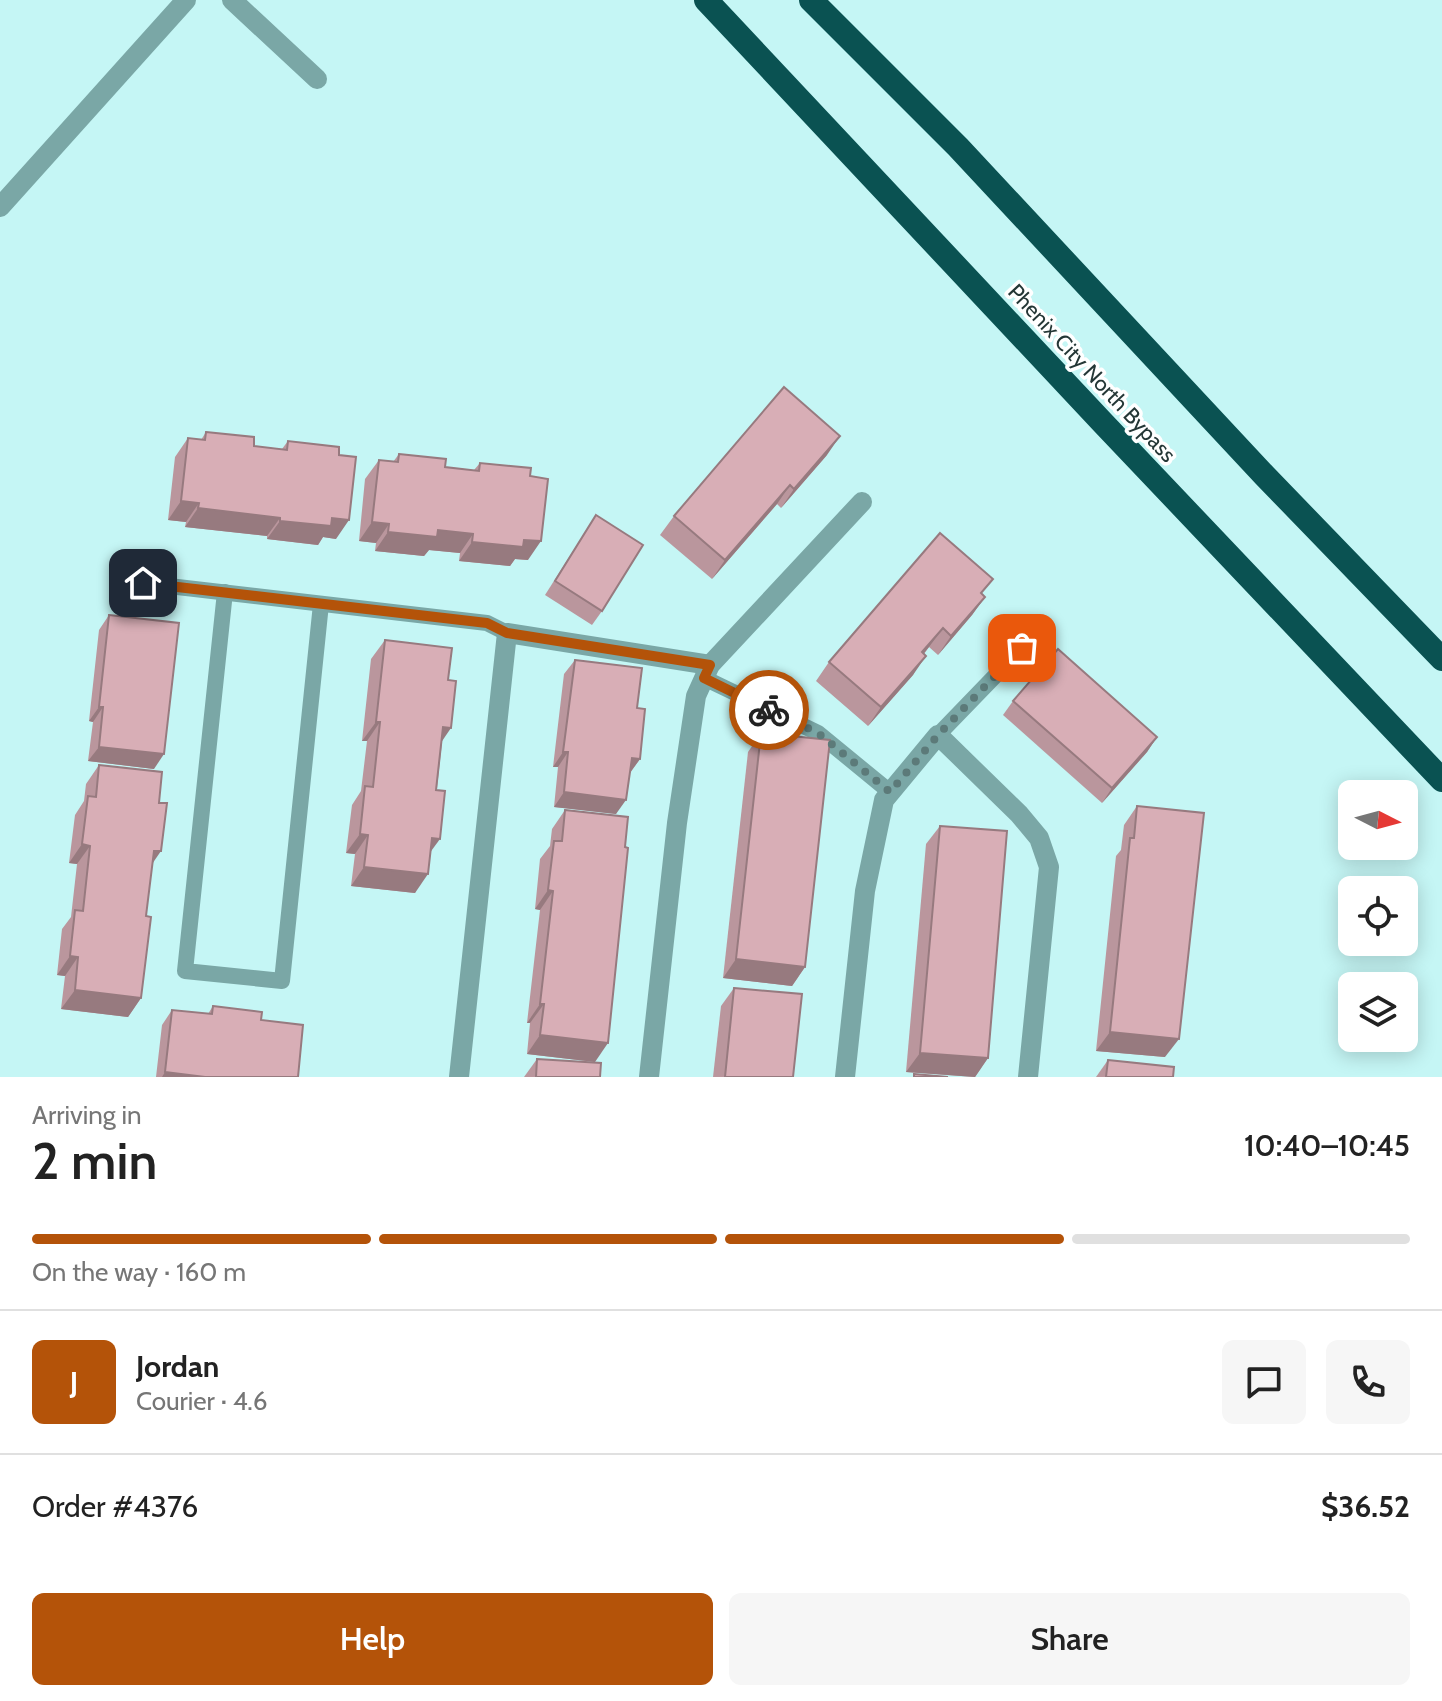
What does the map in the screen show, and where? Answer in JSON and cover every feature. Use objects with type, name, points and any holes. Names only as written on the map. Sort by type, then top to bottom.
[{"type":"highway","name":"Phenix City North Bypass","points":[[706,0],[1442,780]]},
{"type":"highway","points":[[811,0],[958,147],[1265,476],[1442,659]]},
{"type":"street","points":[[0,207],[186,0]]},
{"type":"street","points":[[232,0],[317,79]]},
{"type":"street","points":[[649,1077],[677,823],[696,696],[707,671],[862,502]]},
{"type":"street","points":[[459,1077],[507,633],[707,671]]},
{"type":"street","points":[[845,1077],[865,891],[884,800],[938,735],[1019,814],[1039,838],[1049,867],[1028,1077]]},
{"type":"lane","points":[[143,583],[487,623],[507,633]]},
{"type":"lane","points":[[225,592],[185,971],[282,981],[321,604]]},
{"type":"lane","points":[[938,735],[1022,648]]},
{"type":"lane","points":[[707,671],[818,733],[890,792]]},
{"type":"building","points":[[784,387],[840,436],[794,489],[790,485],[725,560],[674,516]]},
{"type":"building","points":[[206,432],[254,437],[254,446],[287,450],[288,441],[339,447],[339,455],[356,457],[349,520],[332,518],[331,526],[280,521],[280,518],[198,508],[199,503],[181,501],[188,438],[205,440]]},
{"type":"building","points":[[399,454],[446,459],[445,467],[479,471],[480,463],[531,468],[530,476],[548,479],[541,541],[524,540],[523,547],[472,542],[473,534],[438,530],[437,537],[388,532],[389,524],[372,522],[379,460],[398,462]]},
{"type":"building","points":[[596,515],[643,545],[602,611],[555,581]]},
{"type":"building","points":[[940,533],[993,579],[981,593],[985,597],[951,636],[943,628],[922,652],[926,656],[881,707],[829,662]]},
{"type":"building","points":[[109,615],[179,623],[164,754],[99,747],[103,707],[99,707]]},
{"type":"building","points":[[385,640],[452,648],[448,680],[456,681],[451,728],[443,727],[436,790],[445,791],[440,839],[432,838],[428,874],[364,867],[368,835],[360,834],[365,786],[373,787]]},
{"type":"building","points":[[1058,649],[1157,737],[1112,788],[1013,701]]},
{"type":"building","points":[[575,660],[642,668],[637,708],[645,709],[640,759],[632,758],[626,800],[564,792],[568,752],[563,752]]},
{"type":"building","points":[[761,733],[830,740],[805,967],[736,959]]},
{"type":"building","points":[[99,765],[162,772],[159,803],[167,803],[161,851],[154,851],[146,916],[151,917],[141,998],[75,990],[78,957],[70,956],[75,910],[83,911],[90,846],[82,844],[88,796],[96,797]]},
{"type":"building","points":[[1137,806],[1204,813],[1179,1039],[1110,1032],[1130,838],[1134,838]]},
{"type":"building","points":[[565,810],[628,817],[625,847],[628,848],[608,1043],[540,1035],[544,1004],[540,1004],[553,891],[548,890],[554,841],[562,841]]},
{"type":"building","points":[[940,826],[1007,831],[988,1058],[920,1053]]},
{"type":"building","points":[[734,988],[802,994],[793,1077],[725,1077]]},
{"type":"building","points":[[213,1006],[262,1012],[261,1020],[303,1025],[298,1077],[205,1077],[165,1072],[172,1010],[212,1014]]},
{"type":"building","points":[[537,1059],[601,1063],[600,1077],[536,1077]]},
{"type":"building","points":[[1108,1060],[1174,1067],[1173,1077],[1106,1077]]},
{"type":"building","points":[[914,1074],[948,1077],[914,1077]]},
{"type":"way so far","points":[[769,710],[818,733],[890,792],[938,735],[1022,648]]},
{"type":"route","points":[[143,583],[487,623],[507,633],[710,665],[704,678],[769,710]]}]
